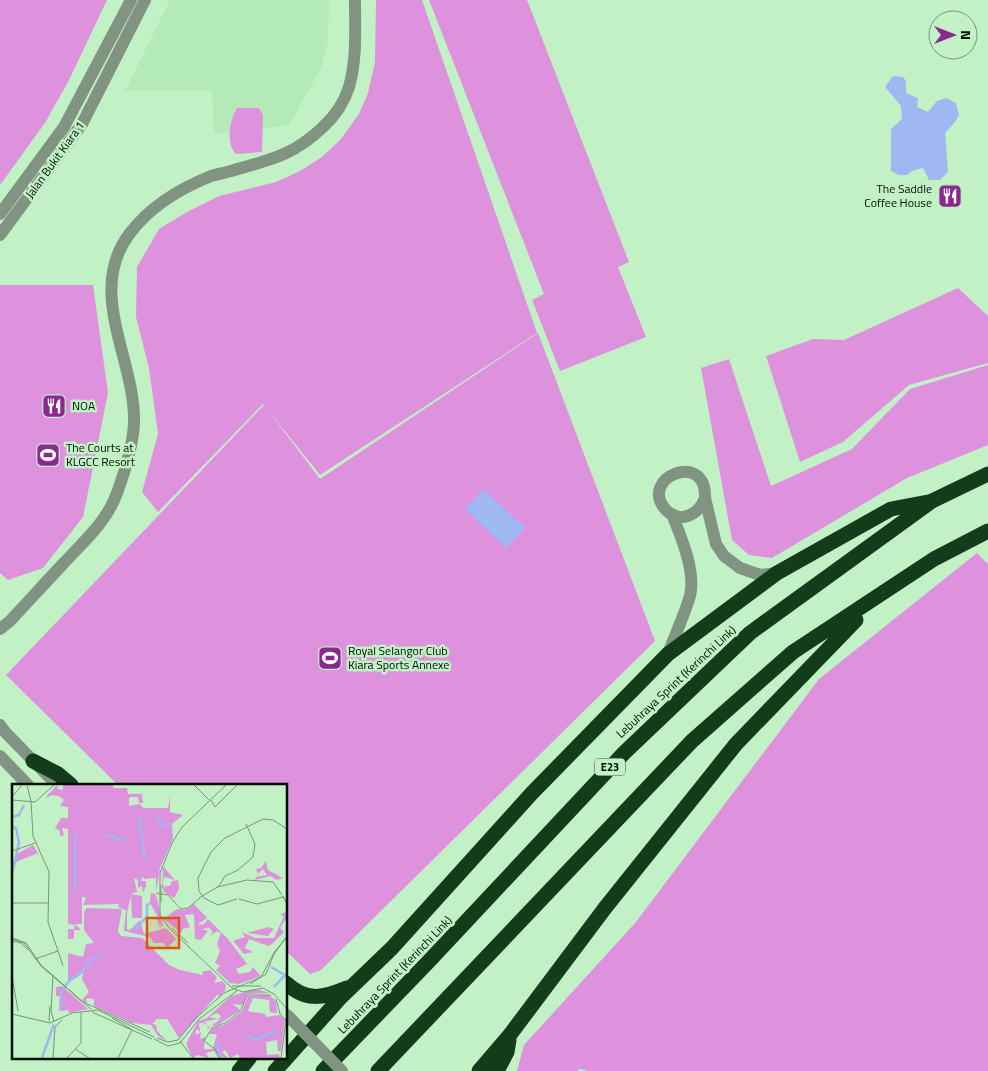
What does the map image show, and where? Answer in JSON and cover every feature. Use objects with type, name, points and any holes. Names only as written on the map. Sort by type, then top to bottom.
[{"type":"highway","name":"Lebuhraya Sprint (Kerinchi Link)","points":[[323,1071],[624,753],[750,633],[932,501],[988,474]]},
{"type":"highway","points":[[288,1057],[353,985],[392,948],[532,793],[668,654],[777,573],[891,509],[932,501]]},
{"type":"highway","points":[[378,1071],[692,741],[793,652],[934,560],[988,531]]},
{"type":"highway","points":[[479,1071],[509,1036],[605,908],[736,744],[837,637],[880,596]]},
{"type":"highway","points":[[33,761],[58,774],[70,784]]},
{"type":"highway","points":[[288,985],[294,990],[311,997],[331,995],[353,985]]},
{"type":"highway","points":[[497,1071],[507,1052],[509,1036]]},
{"type":"highway","points":[[238,1071],[240,1058]]},
{"type":"highway","points":[[238,1071],[249,1058]]},
{"type":"highway","points":[[275,1071],[287,1058]]},
{"type":"street","name":"Jalan Bukit Kiara 1","points":[[0,214],[64,127],[131,0]]},
{"type":"street","name":"Jalan Bukit Kiara 1","points":[[0,235],[82,124],[145,0]]},
{"type":"street","points":[[0,629],[15,616],[99,526],[116,496],[127,464],[134,423],[131,394],[111,304],[114,268],[120,250],[130,233],[150,212],[178,192],[212,176],[271,160],[294,150],[312,138],[327,123],[341,107],[354,62],[355,0]]},
{"type":"street","points":[[705,498],[702,506],[696,513],[680,517],[672,514],[663,505],[660,494],[663,482],[673,473],[686,471],[698,477],[705,490],[705,498],[716,544],[724,556],[740,568],[760,575],[777,573]]},
{"type":"street","points":[[668,654],[690,595],[691,577],[686,552],[672,514]]},
{"type":"street","points":[[0,725],[56,784]]},
{"type":"street","points":[[0,756],[27,784]]},
{"type":"street","points":[[288,1017],[342,1071]]},
{"type":"shaded area","points":[[0,0],[107,0],[69,80],[45,123],[0,185]]},
{"type":"shaded area","points":[[170,0],[329,0],[328,42],[321,68],[289,125],[214,134],[212,91],[125,91]]},
{"type":"shaded area","points":[[376,0],[422,0],[537,333],[320,475],[263,404],[158,512],[142,492],[158,434],[149,368],[136,317],[137,267],[159,229],[219,196],[276,182],[300,171],[322,157],[341,139],[359,114],[368,93],[375,62]]},
{"type":"shaded area","points":[[429,0],[527,0],[629,262],[618,267],[646,337],[560,371],[532,300],[544,294]]},
{"type":"shaded area","points":[[237,108],[259,108],[263,115],[262,152],[236,154],[233,149],[230,131],[232,119]]},
{"type":"shaded area","name":"The Courts at KLGCC Resort","points":[[0,285],[93,285],[108,393],[83,517],[43,568],[8,580],[0,573]]},
{"type":"shaded area","points":[[958,288],[988,316],[988,363],[909,385],[843,442],[800,462],[766,356],[813,339],[844,340]]},
{"type":"shaded area","name":"Royal Selangor Club Kiara Sports Annexe","points":[[538,333],[655,641],[321,970],[310,974],[288,953],[288,784],[117,784],[6,675],[264,405],[320,479]]},
{"type":"shaded area","points":[[729,359],[771,486],[852,449],[910,389],[988,365],[988,445],[907,478],[772,558],[749,555],[732,540],[701,368]]},
{"type":"shaded area","points":[[977,553],[988,564],[988,1071],[588,1071],[579,1069],[578,1071],[517,1071],[524,1045],[636,922],[819,679]]},
{"type":"water","points":[[893,76],[903,77],[906,81],[906,93],[918,98],[917,107],[928,112],[937,101],[946,98],[956,103],[959,115],[945,133],[948,172],[940,180],[929,180],[923,168],[912,171],[907,175],[899,175],[891,171],[891,129],[902,119],[901,106],[885,87]]},
{"type":"water","points":[[483,489],[525,528],[506,548],[465,509]]},
{"type":"place","name":"The Saddle Coffee House","points":[[950,196]]},
{"type":"place","name":"NOA","points":[[54,406]]},
{"type":"place","name":"The Courts at KLGCC Resort","points":[[48,455]]},
{"type":"place","name":"Royal Selangor Club Kiara Sports Annexe","points":[[330,658]]}]
